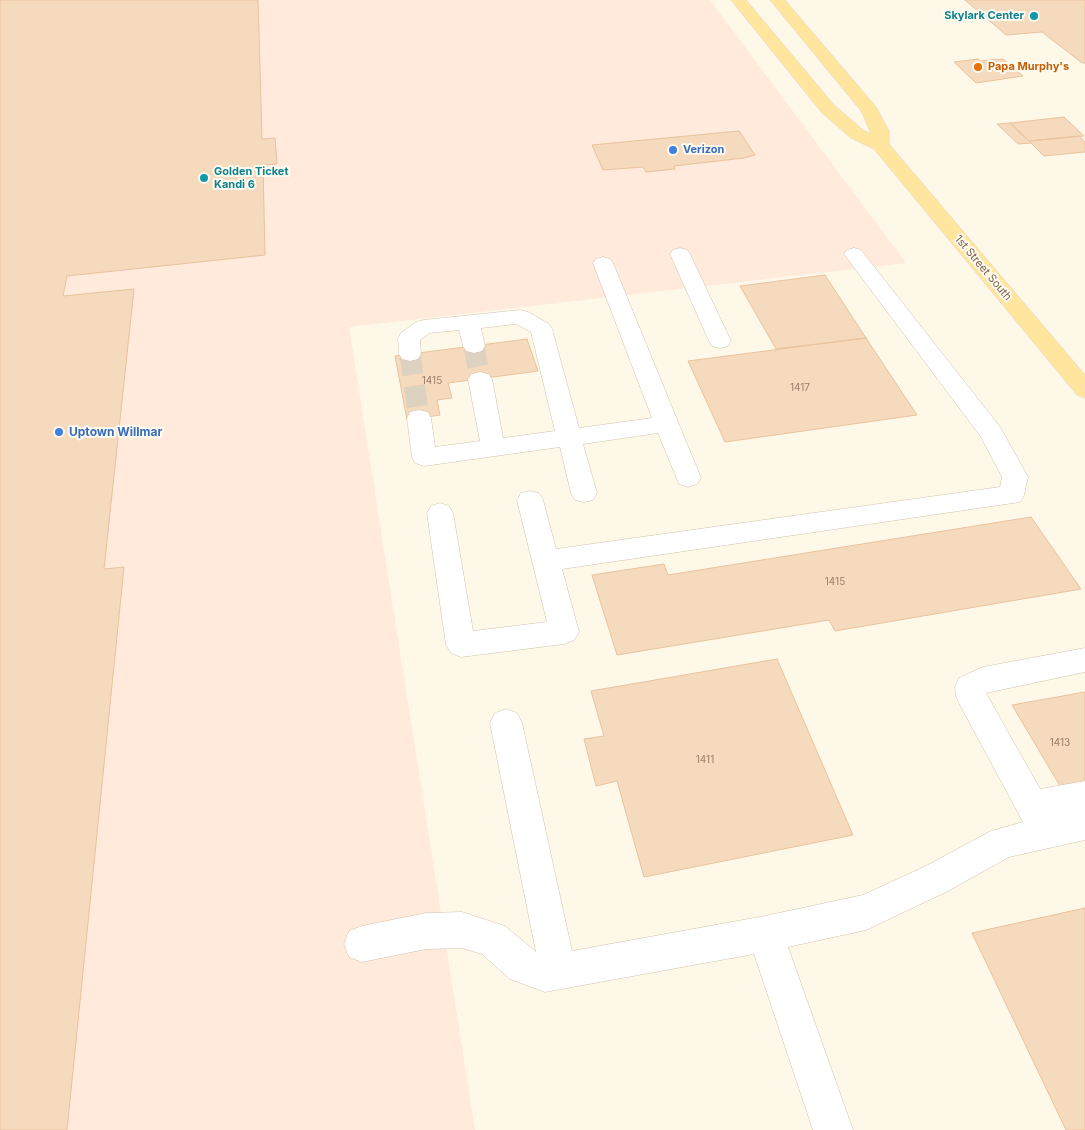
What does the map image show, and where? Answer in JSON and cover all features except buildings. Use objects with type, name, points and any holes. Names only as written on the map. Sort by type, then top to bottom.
[{"type":"main road","name":"1st Street South","points":[[738,0],[828,108],[857,134],[880,145],[1085,390]]},
{"type":"main road","name":"1st Street South","points":[[777,0],[870,111],[880,131],[880,145]]},
{"type":"lane","points":[[680,254],[720,341]]},
{"type":"lane","points":[[545,561],[1011,495],[1015,478],[991,433],[854,254]]},
{"type":"lane","points":[[603,263],[688,478]]},
{"type":"lane","points":[[410,354],[409,338],[424,327],[471,334],[520,317],[541,329],[584,493]]},
{"type":"lane","points":[[480,379],[493,447]]},
{"type":"lane","points":[[419,418],[424,457],[666,424]]},
{"type":"lane","points":[[440,513],[461,645],[564,632],[530,500]]},
{"type":"lane","points":[[1039,819],[971,696],[970,687],[983,680],[1085,660]]},
{"type":"lane","points":[[506,723],[558,971]]},
{"type":"lane","points":[[362,944],[426,930],[462,930],[492,939],[523,966],[545,974],[765,934],[866,912],[936,879],[1003,842],[1039,819],[1085,796]]},
{"type":"lane","points":[[1039,819],[1085,824]]},
{"type":"lane","points":[[765,934],[833,1130]]},
{"type":"shaded area","points":[[0,0],[710,0],[906,263],[349,327],[475,1130],[0,1130]]},
{"type":"tunnel","points":[[474,346],[480,379]]},
{"type":"tunnel","points":[[410,354],[419,418]]},
{"type":"place","name":"Skylark Center","points":[[1034,16]]},
{"type":"place","name":"Papa Murphy's","points":[[978,67]]},
{"type":"place","name":"Verizon","points":[[673,150]]},
{"type":"place","name":"Golden Ticket Kandi 6","points":[[204,178]]},
{"type":"place","name":"Uptown Willmar","points":[[59,432]]}]
